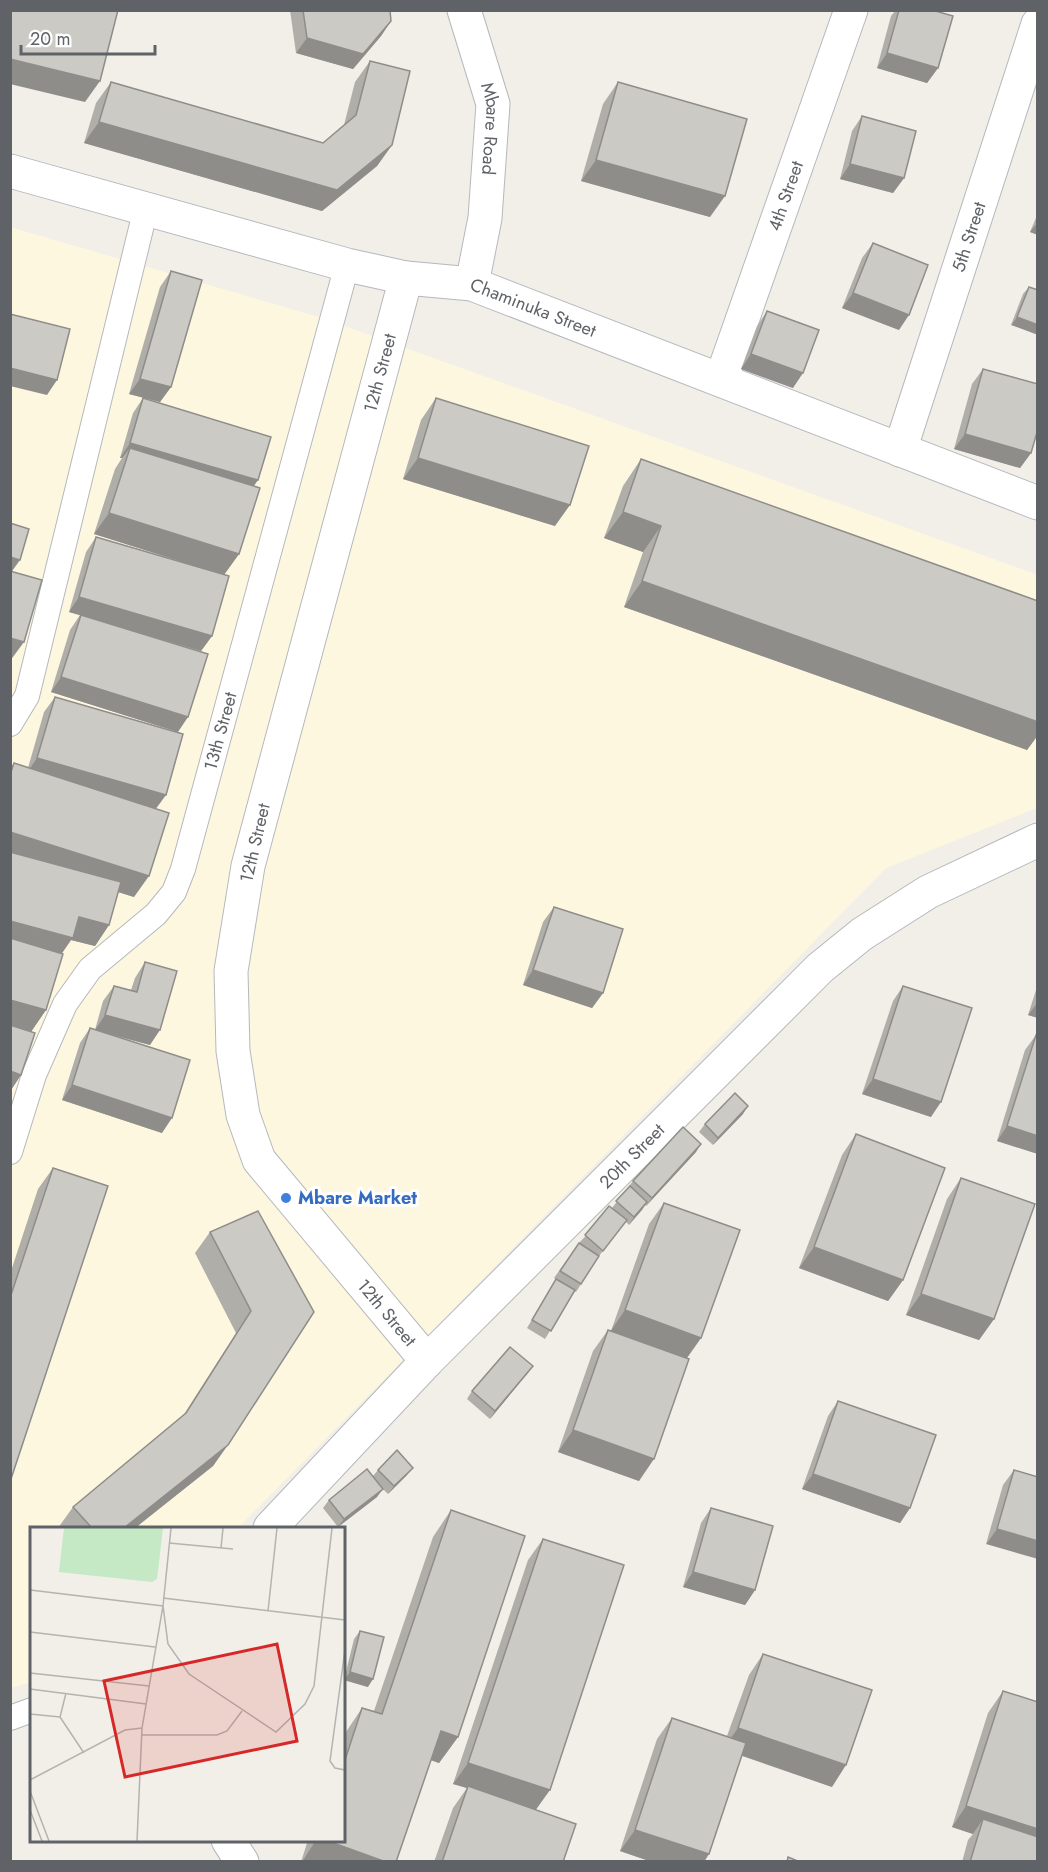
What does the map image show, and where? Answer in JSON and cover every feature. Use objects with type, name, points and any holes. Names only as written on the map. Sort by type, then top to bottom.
[{"type":"street","name":"Mbare Road","points":[[464,10],[493,104],[485,218],[472,284]]},
{"type":"street","name":"4th Street","points":[[721,380],[851,10]]},
{"type":"street","name":"5th Street","points":[[900,450],[1038,24]]},
{"type":"street","name":"Chaminuka Street","points":[[10,171],[347,264],[406,278],[472,284],[1038,503]]},
{"type":"street","name":"12th Street","points":[[406,278],[248,866],[231,971],[233,1051],[243,1115],[259,1160],[427,1361]]},
{"type":"street","name":"20th Street","points":[[271,1527],[427,1361],[820,968],[862,934],[928,892],[1038,840]]},
{"type":"street","points":[[229,1842],[242,1862]]},
{"type":"lane","points":[[10,724],[27,696],[146,208]]},
{"type":"lane","name":"13th Street","points":[[10,1152],[34,1075],[65,1004],[90,969],[156,914],[174,892],[183,869],[347,264]]},
{"type":"lane","points":[[10,1718],[30,1711]]},
{"type":"shaded area","name":"Mbare Market","points":[[10,227],[325,319],[1038,575],[1037,808],[886,868],[239,1527],[30,1527],[30,1682],[11,1688]]},
{"type":"building","points":[[10,10],[118,10],[100,81],[10,59]]},
{"type":"building","points":[[303,10],[390,10],[391,21],[363,54],[307,38]]},
{"type":"building","points":[[899,10],[932,10],[953,16],[938,68],[887,53]]},
{"type":"building","points":[[370,61],[410,71],[392,145],[337,190],[99,122],[111,82],[323,143],[356,115]]},
{"type":"building","points":[[618,82],[747,119],[725,196],[596,160]]},
{"type":"building","points":[[862,116],[916,131],[904,178],[850,164]]},
{"type":"building","points":[[873,243],[928,265],[909,315],[853,293]]},
{"type":"building","points":[[171,271],[202,280],[171,387],[140,379]]},
{"type":"building","points":[[1029,287],[1038,290],[1038,325],[1017,317]]},
{"type":"building","points":[[767,311],[819,330],[803,373],[751,354]]},
{"type":"building","points":[[10,314],[70,329],[57,380],[10,368]]},
{"type":"building","points":[[983,369],[1038,384],[1038,429],[1031,453],[965,434]]},
{"type":"building","points":[[143,398],[271,437],[258,480],[130,443]]},
{"type":"building","points":[[436,398],[589,446],[570,505],[418,458]]},
{"type":"building","points":[[130,448],[260,488],[239,554],[109,513]]},
{"type":"building","points":[[641,459],[1038,601],[1038,722],[642,581],[661,526],[623,512]]},
{"type":"building","points":[[10,523],[29,529],[20,560],[10,557]]},
{"type":"building","points":[[96,537],[229,576],[212,636],[79,597]]},
{"type":"building","points":[[10,571],[42,580],[24,642],[10,638]]},
{"type":"building","points":[[81,615],[208,654],[188,717],[61,677]]},
{"type":"building","points":[[55,697],[183,734],[166,795],[37,758]]},
{"type":"building","points":[[14,763],[169,813],[149,876],[10,832],[10,775]]},
{"type":"building","points":[[10,852],[121,882],[109,925],[79,917],[73,938],[10,921]]},
{"type":"building","points":[[554,907],[623,929],[603,993],[533,970]]},
{"type":"building","points":[[10,938],[63,954],[46,1010],[10,1000]]},
{"type":"building","points":[[145,962],[177,971],[160,1030],[105,1015],[114,986],[137,992]]},
{"type":"building","points":[[903,986],[972,1008],[941,1102],[873,1079]]},
{"type":"building","points":[[10,1025],[35,1033],[21,1075],[10,1071]]},
{"type":"building","points":[[90,1028],[190,1060],[172,1118],[72,1085]]},
{"type":"building","points":[[1036,1035],[1038,1036],[1038,1136],[1007,1126]]},
{"type":"building","points":[[735,1093],[748,1106],[718,1138],[705,1124]]},
{"type":"building","points":[[683,1127],[701,1144],[652,1198],[633,1181]]},
{"type":"building","points":[[856,1134],[945,1168],[903,1280],[814,1247]]},
{"type":"building","points":[[53,1168],[108,1186],[10,1482],[10,1298]]},
{"type":"building","points":[[961,1178],[1035,1204],[994,1319],[921,1294]]},
{"type":"building","points":[[630,1186],[647,1202],[634,1217],[616,1201]]},
{"type":"building","points":[[664,1203],[740,1230],[701,1338],[625,1310]]},
{"type":"building","points":[[609,1206],[627,1220],[603,1251],[585,1235]]},
{"type":"building","points":[[258,1211],[314,1312],[228,1445],[125,1527],[91,1527],[73,1507],[186,1413],[251,1311],[210,1232]]},
{"type":"building","points":[[579,1243],[599,1256],[581,1284],[560,1271]]},
{"type":"building","points":[[556,1279],[575,1290],[551,1331],[532,1320]]},
{"type":"building","points":[[608,1330],[689,1359],[654,1459],[573,1430]]},
{"type":"building","points":[[510,1347],[533,1366],[495,1411],[472,1391]]},
{"type":"building","points":[[838,1401],[936,1435],[910,1508],[813,1474]]},
{"type":"building","points":[[397,1450],[413,1468],[394,1486],[378,1470]]},
{"type":"building","points":[[367,1469],[383,1489],[344,1519],[329,1500]]},
{"type":"building","points":[[1014,1470],[1038,1477],[1038,1541],[997,1529]]},
{"type":"building","points":[[711,1508],[773,1526],[755,1590],[693,1572]]},
{"type":"building","points":[[451,1510],[525,1536],[458,1737],[441,1731],[396,1862],[386,1862],[331,1842],[345,1842],[345,1760],[362,1708],[382,1714]]},
{"type":"building","points":[[543,1539],[624,1565],[550,1790],[468,1763]]},
{"type":"building","points":[[360,1631],[384,1637],[373,1679],[350,1672]]},
{"type":"building","points":[[763,1654],[872,1690],[846,1765],[738,1728]]},
{"type":"building","points":[[1003,1691],[1038,1702],[1038,1829],[966,1806]]},
{"type":"building","points":[[672,1718],[746,1743],[709,1854],[635,1830]]},
{"type":"building","points":[[468,1786],[576,1824],[563,1862],[442,1862]]},
{"type":"building","points":[[983,1819],[1038,1837],[1038,1862],[970,1862]]},
{"type":"building","points":[[788,1857],[800,1862],[787,1862]]},
{"type":"place","name":"Mbare Market","points":[[286,1198]]}]
